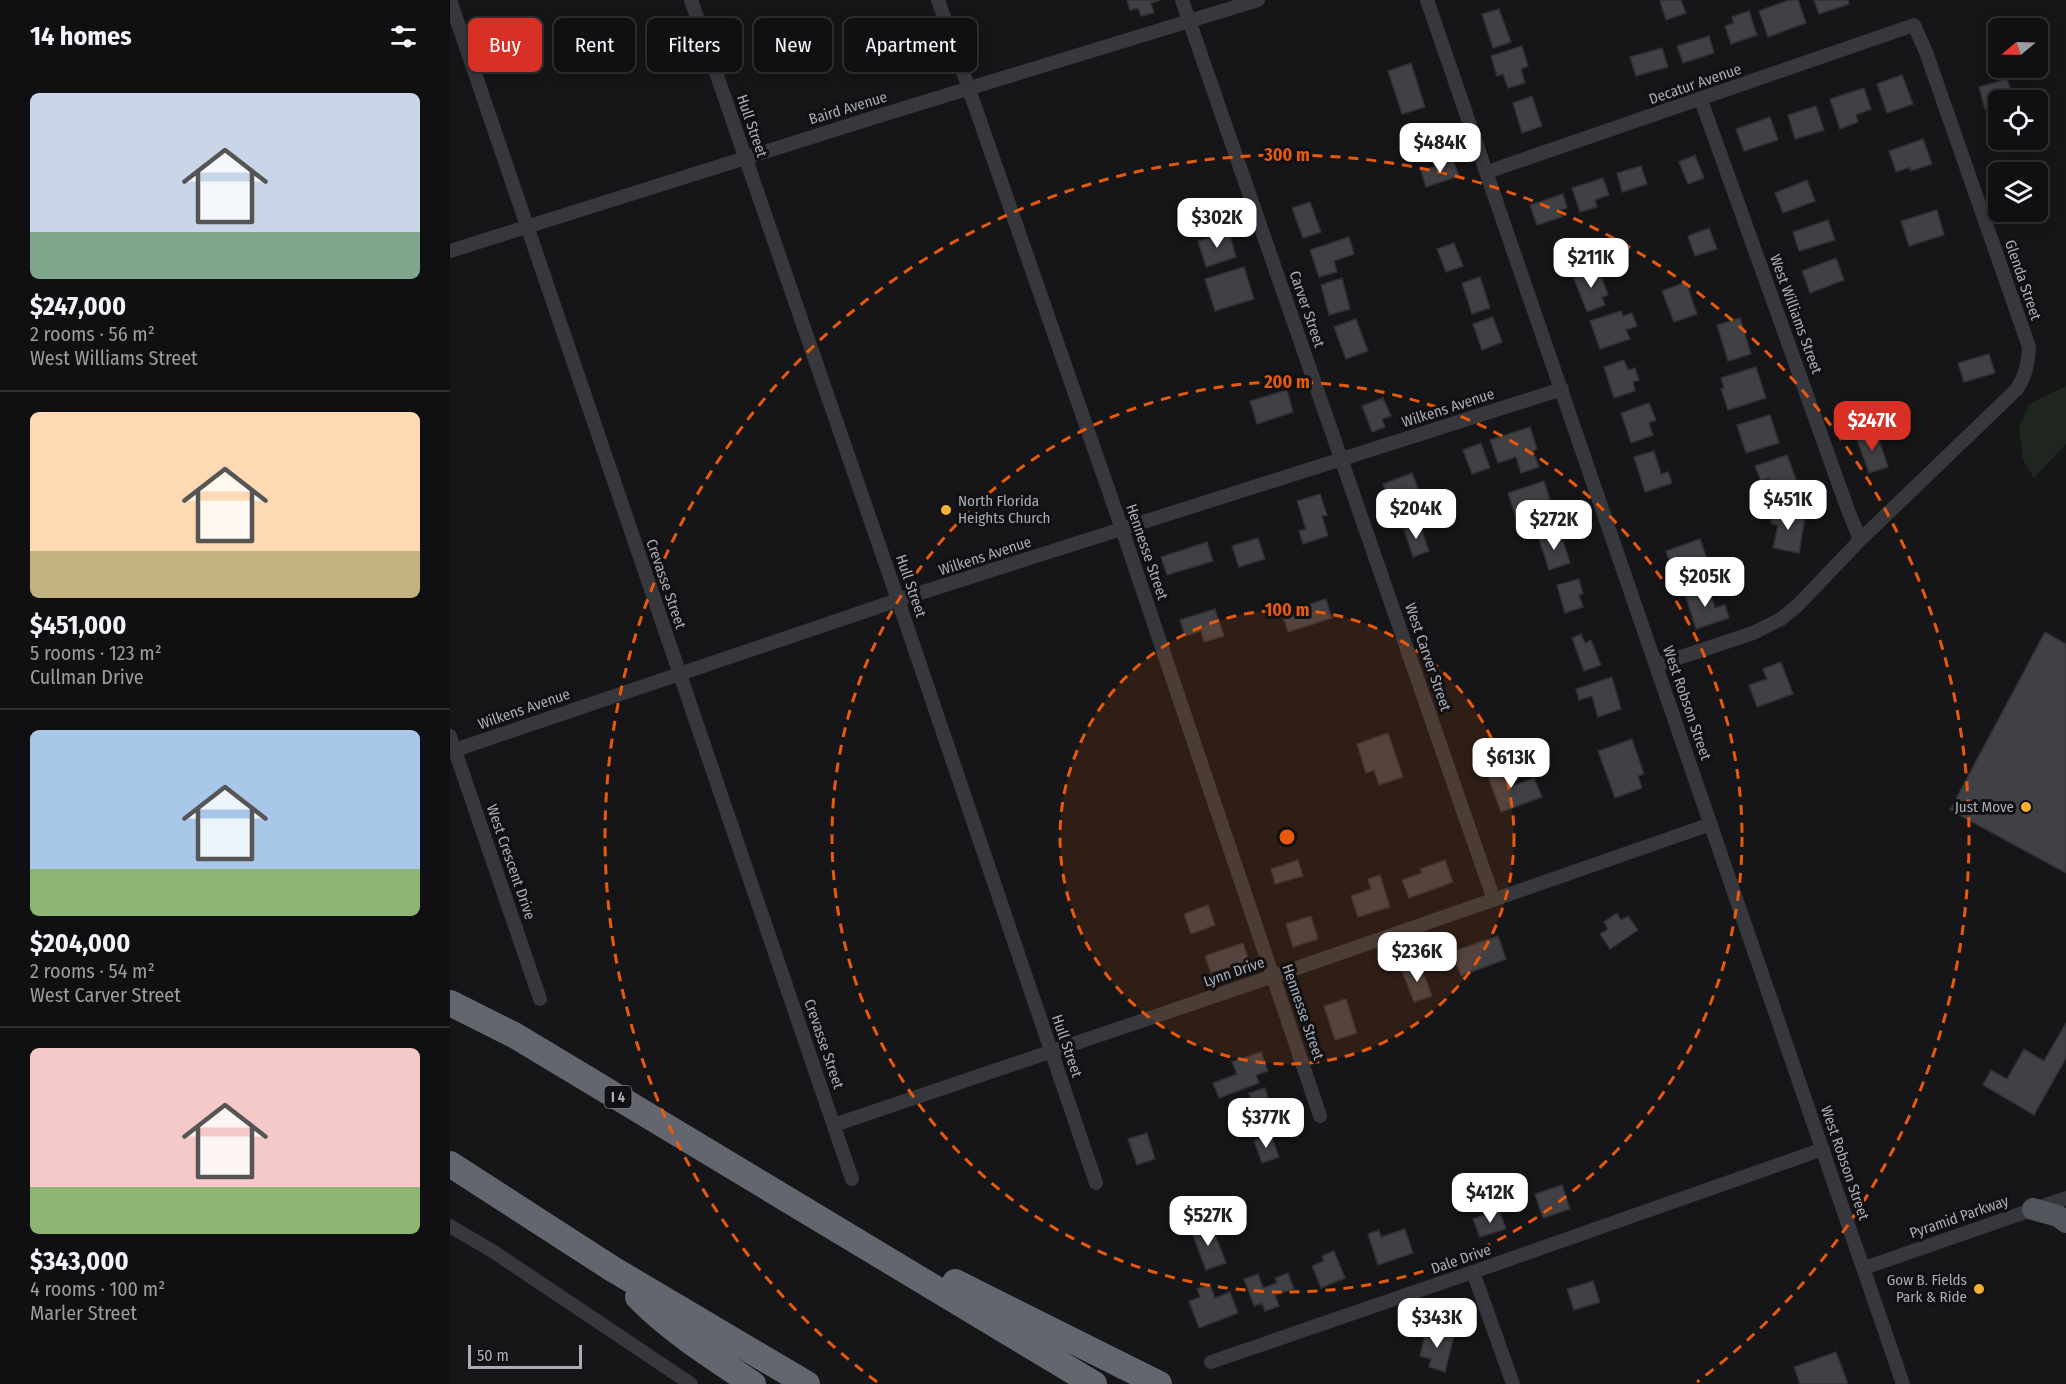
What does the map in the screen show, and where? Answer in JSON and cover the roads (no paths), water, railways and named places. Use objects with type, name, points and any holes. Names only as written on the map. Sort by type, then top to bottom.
[{"type":"highway","name":"I 4","points":[[450,1003],[514,1035],[1094,1384]]},
{"type":"highway","points":[[450,1164],[611,1268],[807,1384]]},
{"type":"highway","points":[[783,1196],[1159,1384]]},
{"type":"highway","points":[[611,1268],[653,1312],[753,1384]]},
{"type":"main road","points":[[2033,1209],[2058,1216],[2066,1222]]},
{"type":"street","name":"Crevasse Street","points":[[450,0],[852,1179]]},
{"type":"street","name":"Hull Street","points":[[691,0],[1096,1183]]},
{"type":"street","name":"Hennesse Street","points":[[938,0],[1122,529],[1320,1116]]},
{"type":"street","name":"Carver Street","points":[[1182,0],[1342,460]]},
{"type":"street","name":"Baird Avenue","points":[[450,251],[1258,0]]},
{"type":"street","name":"West Robson Street","points":[[1427,0],[1903,1384]]},
{"type":"street","name":"Decatur Avenue","points":[[1487,172],[1914,26]]},
{"type":"street","name":"Glenda Street","points":[[1860,540],[2017,389],[2025,377],[2028,364],[2029,347],[1926,52],[1914,26]]},
{"type":"street","name":"West Williams Street","points":[[1701,100],[1860,540]]},
{"type":"street","name":"Wilkens Avenue","points":[[455,750],[898,600],[1562,389]]},
{"type":"street","name":"West Carver Street","points":[[1342,460],[1494,900]]},
{"type":"street","points":[[1657,664],[1753,633],[1781,619],[1798,605],[1860,540]]},
{"type":"street","name":"West Crescent Drive","points":[[450,736],[540,999]]},
{"type":"street","name":"Lynn Drive","points":[[834,1125],[1274,976],[1710,824]]},
{"type":"street","name":"Dale Drive","points":[[1211,1362],[1823,1149]]},
{"type":"street","name":"Pyramid Parkway","points":[[1864,1268],[2066,1198]]},
{"type":"street","points":[[450,1226],[494,1252],[691,1384]]},
{"type":"street","points":[[1473,1272],[1513,1384]]},
{"type":"place","name":"North Florida Heights Church","points":[[946,510]]},
{"type":"place","name":"Just Move","points":[[2026,807]]},
{"type":"place","name":"Gow B. Fields Park & Ride","points":[[1979,1289]]}]
